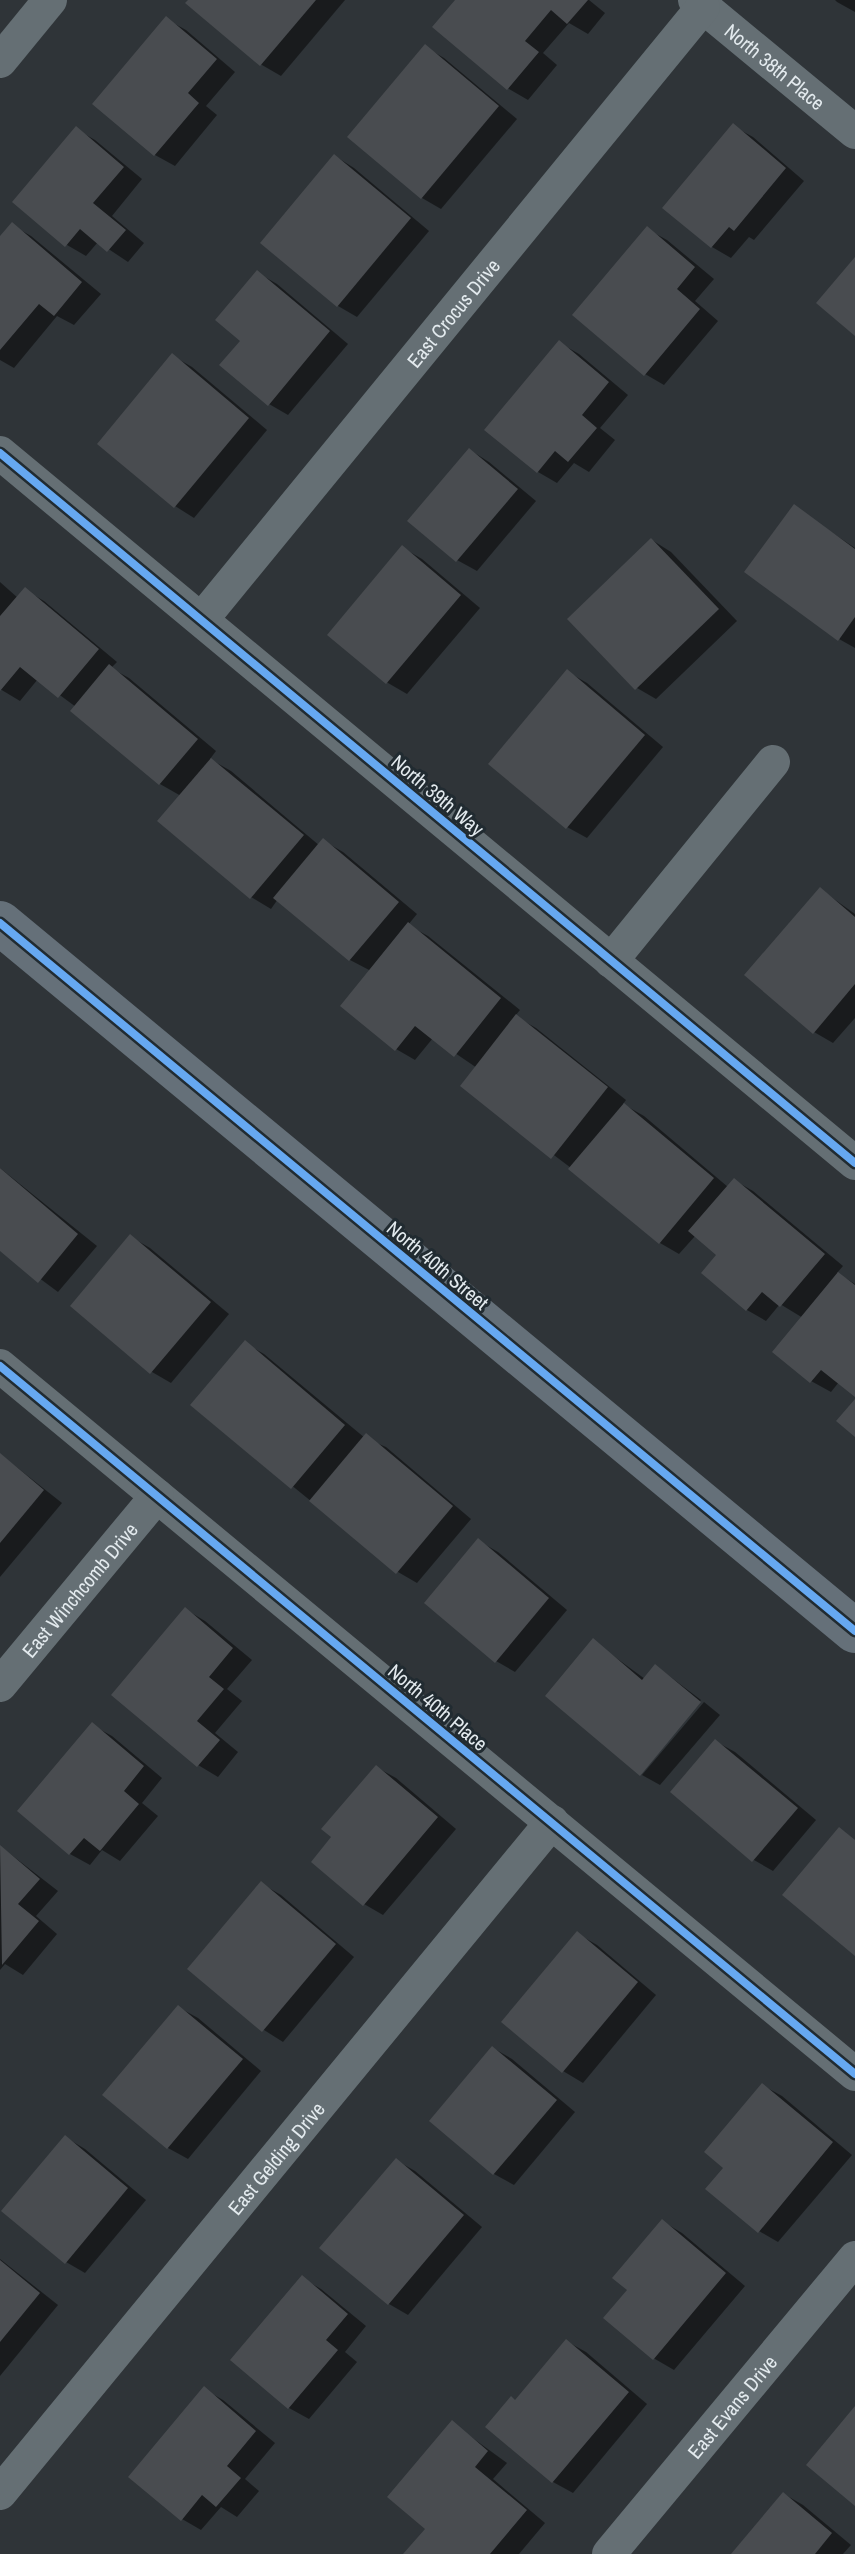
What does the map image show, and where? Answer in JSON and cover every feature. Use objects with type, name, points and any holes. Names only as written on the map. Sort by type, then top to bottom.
[{"type":"main road","name":"North 40th Street","points":[[0,923],[855,1631]]},
{"type":"street","points":[[0,61],[50,0]]},
{"type":"street","name":"North 38th Place","points":[[699,4],[855,132]]},
{"type":"street","name":"East Crocus Drive","points":[[202,619],[699,4]]},
{"type":"street","name":"North 39th Way","points":[[0,453],[855,1163]]},
{"type":"street","points":[[611,961],[773,762]]},
{"type":"street","name":"North 40th Place","points":[[0,1366],[855,2074]]},
{"type":"street","name":"East Winchcomb Drive","points":[[0,1685],[157,1496]]},
{"type":"street","name":"East Gelding Drive","points":[[0,2493],[552,1822]]},
{"type":"street","name":"East Evans Drive","points":[[609,2554],[855,2258]]},
{"type":"building","points":[[188,0],[316,0],[260,66],[185,3]]},
{"type":"building","points":[[455,0],[588,0],[567,24],[551,10],[525,41],[539,52],[507,90],[432,27]]},
{"type":"building","points":[[166,16],[217,59],[188,93],[199,103],[154,156],[92,104]]},
{"type":"building","points":[[425,44],[499,106],[421,199],[347,137]]},
{"type":"building","points":[[733,123],[786,168],[734,231],[729,227],[711,248],[662,208]]},
{"type":"building","points":[[76,126],[124,167],[93,203],[126,230],[107,252],[80,229],[65,247],[12,202]]},
{"type":"building","points":[[334,154],[411,218],[337,307],[260,243]]},
{"type":"building","points":[[12,222],[82,282],[54,316],[39,304],[0,350],[0,236]]},
{"type":"building","points":[[647,226],[695,267],[677,289],[700,309],[644,376],[572,315]]},
{"type":"building","points":[[855,257],[855,336],[816,303]]},
{"type":"building","points":[[257,270],[330,331],[268,406],[219,365],[240,341],[215,320]]},
{"type":"building","points":[[559,340],[609,382],[582,415],[597,428],[568,462],[555,451],[537,473],[484,430]]},
{"type":"building","points":[[172,353],[249,418],[174,508],[97,444]]},
{"type":"building","points":[[469,448],[518,489],[456,562],[407,521]]},
{"type":"building","points":[[794,504],[855,549],[855,617],[838,641],[744,572]]},
{"type":"building","points":[[651,538],[719,609],[635,690],[567,619]]},
{"type":"building","points":[[402,545],[461,595],[386,684],[327,635]]},
{"type":"building","points":[[25,587],[99,649],[58,698],[20,667],[0,691],[0,616]]},
{"type":"building","points":[[109,664],[198,739],[159,785],[70,711]]},
{"type":"building","points":[[567,669],[645,735],[566,829],[488,764]]},
{"type":"building","points":[[211,758],[304,835],[250,899],[157,821]]},
{"type":"building","points":[[323,838],[399,902],[349,961],[273,898]]},
{"type":"building","points":[[820,887],[855,917],[855,984],[813,1034],[744,975]]},
{"type":"building","points":[[408,922],[501,998],[454,1057],[415,1026],[395,1051],[340,1006]]},
{"type":"building","points":[[516,1014],[608,1087],[551,1159],[460,1086]]},
{"type":"building","points":[[624,1103],[714,1178],[659,1244],[568,1169]]},
{"type":"building","points":[[0,1168],[78,1234],[38,1283],[0,1251]]},
{"type":"building","points":[[734,1178],[825,1254],[780,1307],[762,1292],[746,1311],[701,1273],[716,1255],[688,1231]]},
{"type":"building","points":[[130,1234],[211,1302],[150,1374],[70,1306]]},
{"type":"building","points":[[838,1272],[855,1285],[855,1397],[821,1370],[810,1383],[772,1352]]},
{"type":"building","points":[[245,1340],[345,1425],[291,1489],[190,1405]]},
{"type":"building","points":[[855,1399],[855,1437],[836,1421]]},
{"type":"building","points":[[366,1433],[453,1506],[396,1574],[309,1501]]},
{"type":"building","points":[[0,1453],[44,1490],[0,1543]]},
{"type":"building","points":[[478,1538],[549,1598],[495,1663],[424,1603]]},
{"type":"building","points":[[185,1607],[233,1648],[209,1677],[224,1689],[197,1721],[220,1740],[197,1767],[111,1695]]},
{"type":"building","points":[[593,1638],[642,1680],[655,1664],[701,1702],[640,1776],[545,1696]]},
{"type":"building","points":[[92,1722],[144,1766],[124,1791],[139,1804],[100,1851],[84,1838],[69,1855],[17,1811]]},
{"type":"building","points":[[715,1739],[798,1808],[752,1862],[670,1792]]},
{"type":"building","points":[[376,1765],[438,1817],[363,1906],[311,1862],[331,1837],[321,1829]]},
{"type":"building","points":[[839,1827],[855,1840],[855,1956],[782,1895]]},
{"type":"building","points":[[0,1845],[40,1879],[18,1904],[39,1921],[2,1965]]},
{"type":"building","points":[[261,1881],[336,1944],[262,2032],[187,1969]]},
{"type":"building","points":[[577,1931],[638,1982],[562,2073],[501,2022]]},
{"type":"building","points":[[178,2005],[243,2059],[167,2149],[102,2095]]},
{"type":"building","points":[[492,2046],[557,2100],[493,2175],[429,2121]]},
{"type":"building","points":[[762,2083],[833,2142],[758,2233],[705,2189],[723,2168],[704,2152]]},
{"type":"building","points":[[65,2135],[128,2188],[65,2264],[1,2211]]},
{"type":"building","points":[[396,2158],[464,2215],[388,2305],[319,2248]]},
{"type":"building","points":[[662,2219],[726,2273],[653,2360],[603,2318],[627,2290],[612,2278]]},
{"type":"building","points":[[0,2260],[40,2293],[0,2342]]},
{"type":"building","points":[[302,2275],[348,2314],[326,2340],[338,2350],[288,2409],[230,2360]]},
{"type":"building","points":[[566,2339],[629,2392],[552,2483],[485,2427],[511,2396],[515,2400]]},
{"type":"building","points":[[204,2386],[256,2431],[227,2466],[241,2478],[216,2507],[202,2495],[181,2521],[128,2477]]},
{"type":"building","points":[[855,2406],[855,2506],[806,2465]]},
{"type":"building","points":[[452,2420],[488,2451],[475,2467],[527,2510],[490,2554],[403,2554],[425,2529],[387,2497]]},
{"type":"building","points":[[783,2492],[832,2533],[815,2554],[731,2554]]},
{"type":"cycle path","points":[[0,453],[855,1163]]},
{"type":"cycle path","points":[[0,923],[855,1631]]},
{"type":"cycle path","points":[[0,1366],[855,2074]]}]
